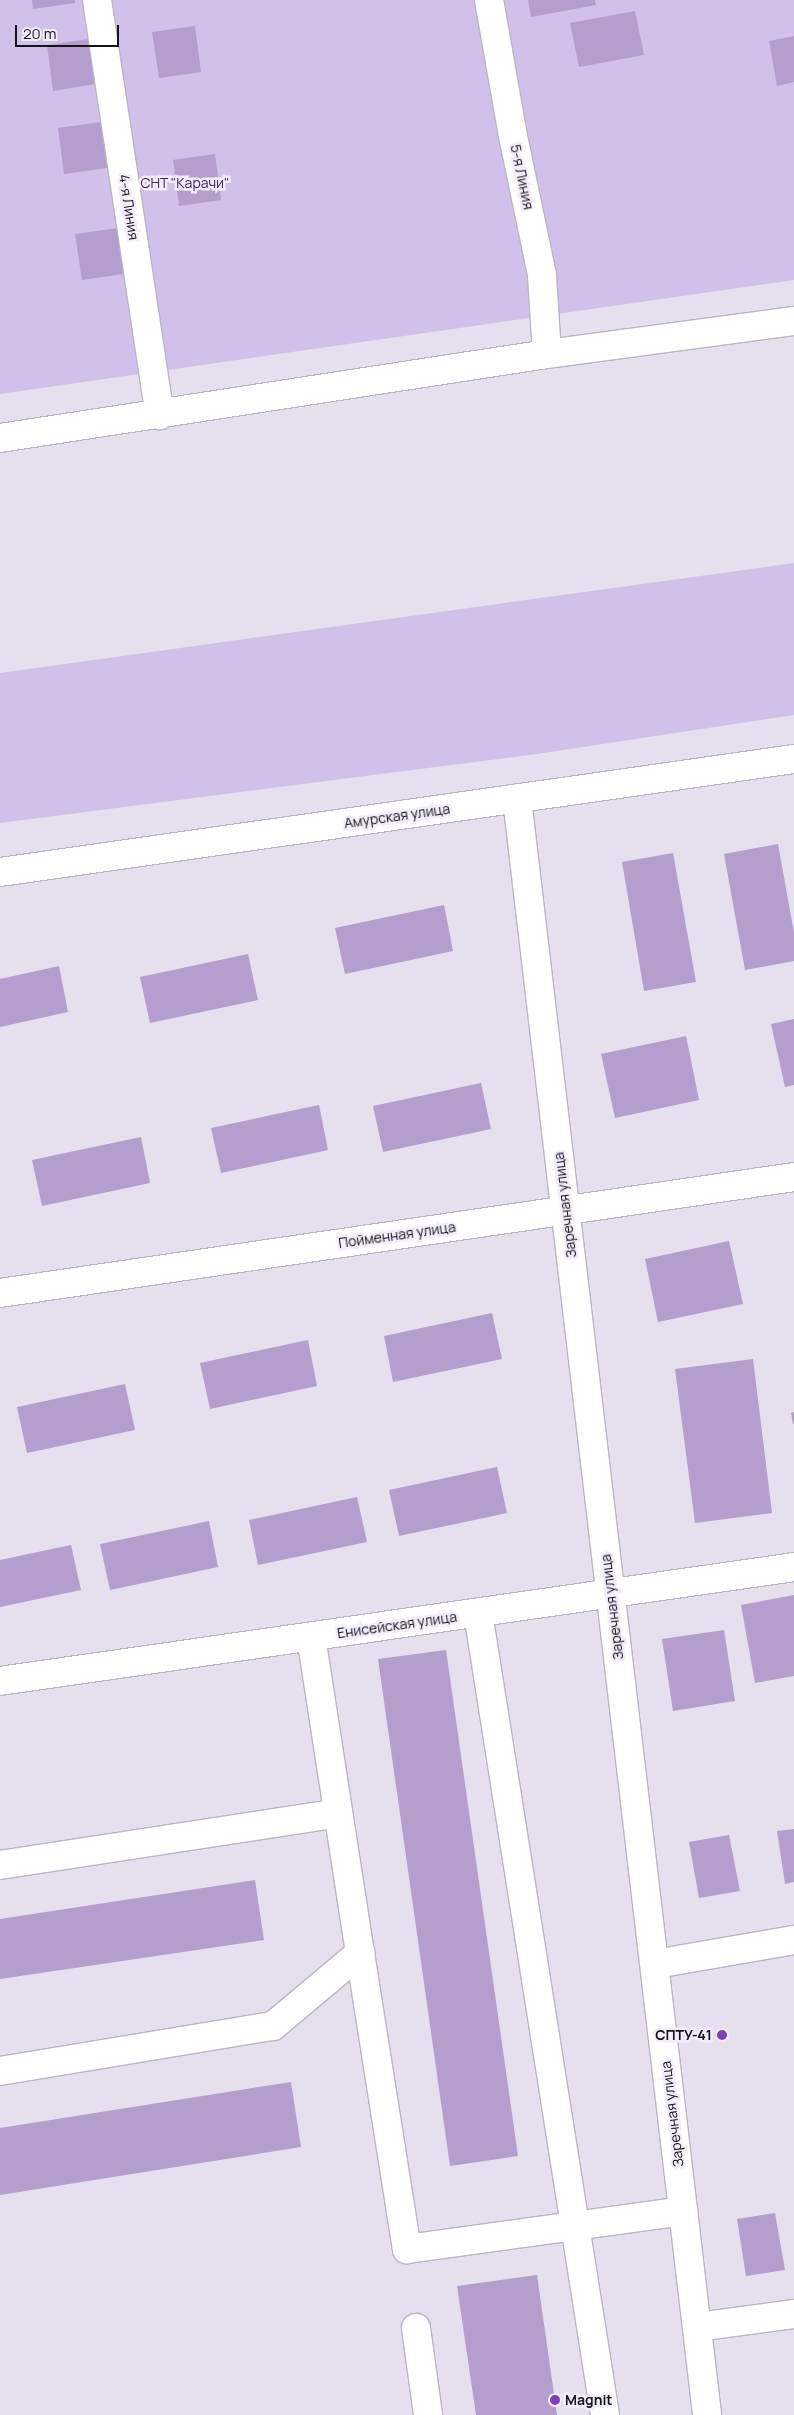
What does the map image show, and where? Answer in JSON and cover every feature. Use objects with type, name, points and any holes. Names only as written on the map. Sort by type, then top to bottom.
[{"type":"street","name":"4-я Линия","points":[[97,0],[160,415]]},
{"type":"street","name":"5-я Линия","points":[[489,0],[513,136],[542,275],[547,354]]},
{"type":"street","points":[[0,438],[160,415],[547,354],[794,321]]},
{"type":"street","name":"Амурская улица","points":[[0,872],[794,759]]},
{"type":"street","name":"Заречная улица","points":[[517,799],[707,2415]]},
{"type":"street","name":"Пойменная улица","points":[[0,1293],[794,1177]]},
{"type":"street","name":"Енисейская улица","points":[[0,1681],[794,1567]]},
{"type":"street","points":[[478,1613],[605,2415]]},
{"type":"street","points":[[311,1637],[407,2249],[683,2211]]},
{"type":"street","points":[[0,1865],[338,1813]]},
{"type":"street","points":[[654,1964],[794,1940]]},
{"type":"street","points":[[0,2071],[273,2026],[360,1953]]},
{"type":"street","points":[[697,2327],[794,2314]]},
{"type":"street","points":[[416,2328],[428,2415]]},
{"type":"green space","name":"СНТ \"Карачи\"","points":[[0,0],[794,0],[794,280],[0,394]]},
{"type":"green space","points":[[794,563],[794,715],[537,754],[0,823],[0,673]]},
{"type":"building","points":[[32,0],[75,0],[75,3],[33,9]]},
{"type":"building","points":[[528,0],[595,0],[596,5],[531,17]]},
{"type":"building","points":[[635,11],[644,55],[579,67],[570,23]]},
{"type":"building","points":[[195,26],[201,72],[159,78],[152,32]]},
{"type":"building","points":[[794,36],[794,82],[777,86],[769,41]]},
{"type":"building","points":[[89,39],[96,84],[53,91],[47,45]]},
{"type":"building","points":[[101,122],[107,168],[64,174],[58,128]]},
{"type":"building","points":[[215,154],[221,200],[179,206],[173,160]]},
{"type":"building","points":[[118,228],[124,274],[82,280],[75,234]]},
{"type":"building","points":[[778,844],[794,933],[794,961],[745,970],[724,854]]},
{"type":"building","points":[[673,853],[696,982],[644,991],[622,862]]},
{"type":"building","points":[[444,905],[453,951],[345,974],[335,928]]},
{"type":"building","points":[[248,954],[258,1000],[150,1023],[140,977]]},
{"type":"building","points":[[59,966],[68,1012],[0,1027],[0,979]]},
{"type":"building","points":[[794,1019],[794,1085],[785,1087],[771,1024]]},
{"type":"building","points":[[686,1036],[699,1100],[615,1118],[601,1054]]},
{"type":"building","points":[[481,1083],[491,1129],[383,1152],[373,1106]]},
{"type":"building","points":[[319,1105],[328,1150],[221,1173],[211,1128]]},
{"type":"building","points":[[141,1137],[150,1183],[42,1206],[32,1160]]},
{"type":"building","points":[[729,1241],[743,1304],[658,1322],[645,1259]]},
{"type":"building","points":[[492,1313],[502,1359],[393,1382],[384,1336]]},
{"type":"building","points":[[308,1340],[317,1386],[210,1409],[200,1363]]},
{"type":"building","points":[[753,1359],[772,1513],[695,1523],[675,1369]]},
{"type":"building","points":[[125,1384],[135,1430],[27,1453],[17,1407]]},
{"type":"building","points":[[794,1412],[794,1424],[793,1424],[791,1413]]},
{"type":"building","points":[[497,1467],[507,1513],[399,1536],[389,1490]]},
{"type":"building","points":[[357,1497],[367,1542],[258,1565],[249,1520]]},
{"type":"building","points":[[209,1521],[218,1567],[110,1590],[100,1544]]},
{"type":"building","points":[[71,1545],[81,1590],[0,1607],[0,1560]]},
{"type":"building","points":[[794,1595],[794,1676],[755,1683],[741,1605]]},
{"type":"building","points":[[724,1630],[735,1701],[673,1711],[662,1639]]},
{"type":"building","points":[[446,1650],[518,2156],[450,2166],[378,1659]]},
{"type":"building","points":[[794,1829],[794,1882],[785,1884],[777,1831]]},
{"type":"building","points":[[729,1835],[740,1891],[699,1898],[689,1842]]},
{"type":"building","points":[[255,1880],[264,1940],[0,1979],[0,1919]]},
{"type":"building","points":[[291,2082],[301,2147],[0,2195],[0,2128]]},
{"type":"building","points":[[775,2213],[785,2270],[746,2276],[737,2219]]},
{"type":"building","points":[[537,2275],[557,2415],[476,2415],[457,2286]]},
{"type":"place","name":"СПТУ-41","points":[[722,2035]]},
{"type":"place","name":"Magnit","points":[[555,2400]]}]
